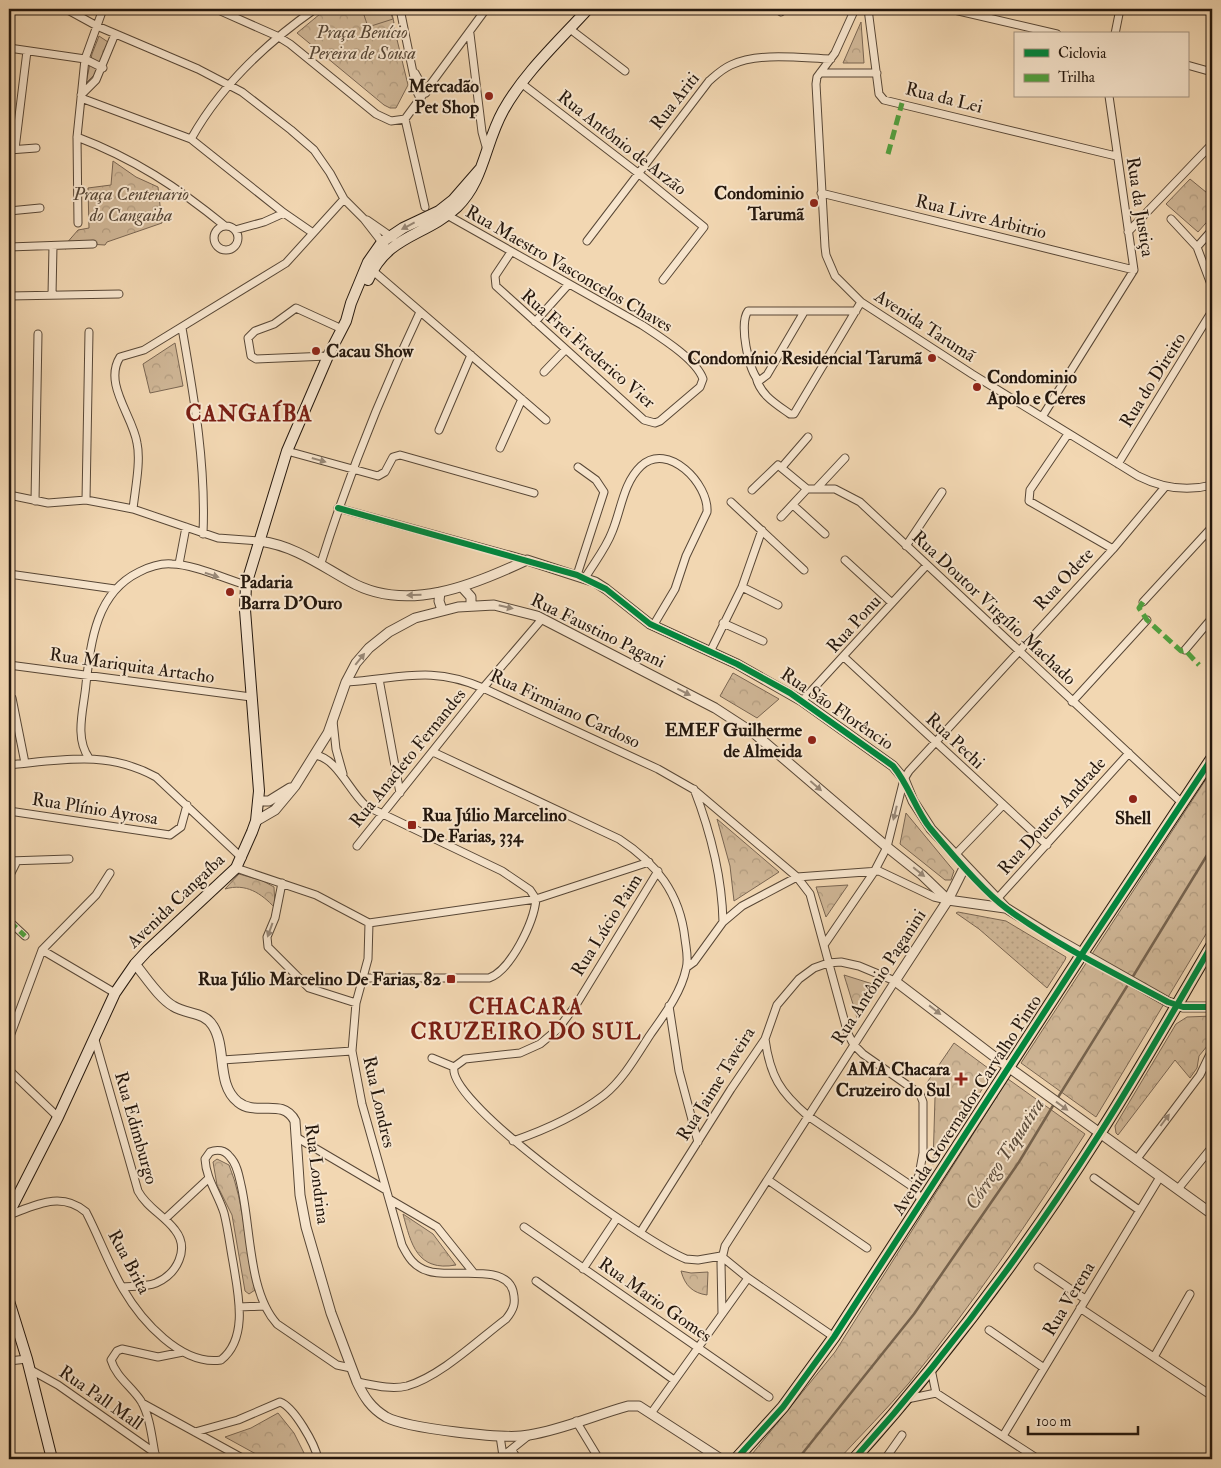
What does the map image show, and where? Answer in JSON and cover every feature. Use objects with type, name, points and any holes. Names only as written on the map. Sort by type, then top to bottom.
[{"type":"main road","points":[[394,239],[448,215],[468,195],[477,182],[480,169],[502,113],[521,83],[588,9]]},
{"type":"main road","points":[[344,325],[368,262],[394,239],[446,205],[480,169]]},
{"type":"main road","points":[[260,542],[287,451],[328,356],[356,306],[385,246]]},
{"type":"main road","name":"Avenida Cangaíba","points":[[9,1214],[95,1040],[115,993],[135,964],[236,868],[242,858],[256,821],[258,801],[244,610],[246,585],[260,542]]},
{"type":"main road","name":"Avenida Governador Carvalho Pinto","points":[[736,1459],[783,1407],[834,1337],[1082,954],[1212,758]]},
{"type":"main road","points":[[854,1459],[907,1399],[1007,1270],[1100,1134],[1212,945]]},
{"type":"main road","points":[[9,1301],[28,1364],[52,1459]]},
{"type":"street","points":[[66,9],[96,26],[229,84],[291,130],[314,150],[330,173],[344,199],[364,219],[385,246]]},
{"type":"street","points":[[78,223],[77,137],[85,59],[103,9]]},
{"type":"street","points":[[216,9],[278,36],[316,63],[384,119],[399,122],[405,119],[421,100],[470,34],[486,9]]},
{"type":"street","points":[[191,139],[229,84],[278,36],[315,9]]},
{"type":"street","points":[[400,9],[417,92],[421,100]]},
{"type":"street","points":[[820,73],[830,59],[855,9]]},
{"type":"street","name":"Rua da Lei","points":[[868,9],[879,94],[884,100],[1116,156]]},
{"type":"street","points":[[950,9],[1048,32]]},
{"type":"street","points":[[1115,32],[1120,9]]},
{"type":"street","points":[[570,29],[625,71]]},
{"type":"street","points":[[81,96],[93,84],[103,68],[116,34]]},
{"type":"street","points":[[470,34],[481,125],[487,150]]},
{"type":"street","points":[[9,48],[85,59],[103,68]]},
{"type":"street","points":[[27,51],[12,149],[36,148]]},
{"type":"street","name":"Rua Ariti","points":[[587,241],[709,81],[730,65],[743,61],[768,58],[830,59]]},
{"type":"street","points":[[1188,66],[1212,72]]},
{"type":"street","points":[[414,73],[426,93]]},
{"type":"street","points":[[820,73],[877,73]]},
{"type":"street","name":"Avenida Tarumã","points":[[820,73],[816,84],[826,255],[839,280],[862,302],[1068,434],[1152,483],[1165,487],[1211,487]]},
{"type":"street","name":"Rua Antônio de Arzão","points":[[521,83],[638,173],[704,227],[663,280]]},
{"type":"street","points":[[81,96],[191,139],[284,214],[312,233]]},
{"type":"street","name":"Rua da Justiça","points":[[1042,417],[1134,270],[1116,156],[1109,98]]},
{"type":"street","points":[[405,119],[425,208]]},
{"type":"street","points":[[77,137],[114,151],[137,163],[186,194],[225,226],[235,230],[284,214]]},
{"type":"street","points":[[1128,232],[1212,144]]},
{"type":"street","name":"Rua Livre Arbitrio","points":[[821,193],[1134,270]]},
{"type":"street","points":[[133,509],[137,442],[118,393],[117,364],[120,357],[144,350],[286,263],[344,199]]},
{"type":"street","points":[[9,211],[40,208]]},
{"type":"street","name":"Rua Maestro Vasconcelos Chaves","points":[[448,215],[568,285],[642,325],[666,341],[698,369]]},
{"type":"street","points":[[364,219],[394,239]]},
{"type":"street","points":[[1171,219],[1193,240],[1212,287]]},
{"type":"street","points":[[225,226],[218,230],[214,237],[216,244],[222,250],[230,250],[236,245],[238,238],[235,230]]},
{"type":"street","points":[[1197,247],[1212,230]]},
{"type":"street","points":[[9,247],[93,244]]},
{"type":"street","points":[[52,296],[53,246]]},
{"type":"street","name":"Rua Frei Frederico Vier","points":[[511,252],[495,276],[496,286],[566,350],[650,422],[660,421],[700,387],[703,378],[698,369]]},
{"type":"street","points":[[372,270],[546,420]]},
{"type":"street","points":[[536,322],[568,285]]},
{"type":"street","points":[[9,296],[119,294]]},
{"type":"street","points":[[856,311],[804,312],[759,309],[746,312],[747,348],[758,387],[768,398],[790,414],[794,414],[862,302]]},
{"type":"street","points":[[328,356],[256,359],[251,356],[248,338],[252,333],[274,324],[296,308],[344,325]]},
{"type":"street","name":"Rua do Direito","points":[[1118,464],[1212,311]]},
{"type":"street","points":[[321,563],[351,469],[380,398],[420,312]]},
{"type":"street","points":[[756,378],[762,381],[768,375],[804,312]]},
{"type":"street","points":[[182,328],[198,419],[204,495],[203,534]]},
{"type":"street","points":[[86,500],[89,332]]},
{"type":"street","points":[[35,501],[38,334]]},
{"type":"street","points":[[544,372],[566,350]]},
{"type":"street","points":[[439,430],[471,355]]},
{"type":"street","points":[[500,448],[522,399]]},
{"type":"street","points":[[1068,434],[1030,490],[1029,501],[1112,549]]},
{"type":"street","points":[[782,467],[808,437]]},
{"type":"street","points":[[287,451],[351,469],[381,475],[392,457],[400,455],[534,494]]},
{"type":"street","points":[[581,577],[612,534],[634,475],[652,459],[660,458],[675,462],[698,486],[708,505],[707,512],[686,556],[675,589],[653,626]]},
{"type":"street","points":[[817,488],[845,458]]},
{"type":"street","points":[[752,490],[771,469],[778,465],[807,489],[781,518]]},
{"type":"street","points":[[578,467],[596,480],[604,492],[581,577]]},
{"type":"street","name":"Rua Odete","points":[[904,779],[914,763],[1112,549],[1165,487]]},
{"type":"street","name":"Rua Doutor Virgílio Machado","points":[[807,489],[835,489],[851,495],[1183,804]]},
{"type":"street","points":[[906,546],[942,492]]},
{"type":"street","points":[[9,495],[48,504],[86,500],[133,509],[203,534],[223,539],[260,542],[289,548],[321,563],[349,581],[377,594],[440,592],[462,587],[528,560]]},
{"type":"street","points":[[731,502],[804,570]]},
{"type":"street","points":[[793,505],[825,534]]},
{"type":"street","points":[[338,508],[528,560]]},
{"type":"street","points":[[179,564],[186,527]]},
{"type":"street","points":[[1142,602],[1212,527]]},
{"type":"street","points":[[710,652],[742,587],[762,530]]},
{"type":"street","name":"Rua São Florêncio","points":[[528,560],[581,577],[606,589],[653,626],[759,675],[802,701],[878,754],[904,779],[922,817],[965,866],[1006,908],[1082,954],[1176,1006],[1212,1007]]},
{"type":"street","points":[[845,560],[892,604]]},
{"type":"street","points":[[89,758],[82,748],[80,737],[87,676],[97,621],[115,589],[125,580],[144,570],[163,565],[179,564],[246,585]]},
{"type":"street","name":"Rua Ponu","points":[[802,701],[926,566]]},
{"type":"street","points":[[9,574],[115,589]]},
{"type":"street","points":[[462,587],[471,597],[471,606]]},
{"type":"street","points":[[742,587],[778,605]]},
{"type":"street","points":[[440,592],[439,601],[442,610]]},
{"type":"street","name":"Rua Faustino Pagani","points":[[256,821],[268,815],[283,802],[315,755],[333,719],[346,682],[356,663],[369,648],[389,632],[415,618],[442,610],[494,605],[542,619],[715,708],[740,723],[887,848],[922,875],[948,900]]},
{"type":"street","points":[[1185,650],[1212,618]]},
{"type":"street","name":"Rua Anacleto Fernandes","points":[[357,846],[483,688],[542,619]]},
{"type":"street","points":[[1072,702],[1147,620]]},
{"type":"street","points":[[723,623],[763,641]]},
{"type":"street","name":"Rua Pechi","points":[[844,657],[1047,845]]},
{"type":"street","name":"Rua Mariquita Artacho","points":[[9,665],[251,697]]},
{"type":"street","name":"Rua Firmiano Cardoso","points":[[346,682],[414,675],[442,675],[463,680],[658,769],[693,788],[797,876],[810,894],[848,1034],[854,1045]]},
{"type":"street","points":[[379,679],[400,793]]},
{"type":"street","points":[[12,698],[25,764]]},
{"type":"street","points":[[333,719],[336,749],[346,784]]},
{"type":"street","points":[[433,752],[619,839],[640,852],[658,871],[673,892],[680,911],[687,967],[669,1006],[613,1087],[587,1107],[554,1124],[513,1141]]},
{"type":"street","name":"Rua Doutor Andrade","points":[[997,900],[1129,753]]},
{"type":"street","points":[[315,755],[322,756],[332,763],[346,784],[366,806],[502,871],[530,890],[536,899],[532,919],[505,968],[498,975],[489,978],[364,978]]},
{"type":"street","points":[[9,765],[89,758],[124,763],[140,769],[156,777],[242,858]]},
{"type":"street","name":"Rua Faustino Pagani","points":[[258,801],[269,801],[278,797],[299,779]]},
{"type":"street","points":[[824,945],[874,872],[887,848],[904,779]]},
{"type":"street","points":[[693,788],[712,839],[718,865],[724,922]]},
{"type":"street","points":[[955,855],[1002,805]]},
{"type":"street","name":"Rua Plínio Ayrosa","points":[[9,811],[170,835],[181,827],[187,806]]},
{"type":"street","points":[[9,861],[69,859]]},
{"type":"street","points":[[9,877],[17,861]]},
{"type":"street","points":[[236,868],[316,895],[369,923],[536,899],[649,862]]},
{"type":"street","name":"Rua Antônio Paganini","points":[[721,1256],[725,1246],[948,900],[965,866]]},
{"type":"street","name":"Rua Lúcio Paim","points":[[454,1066],[465,1059],[520,1053],[540,1044],[558,1029],[576,1004],[658,871]]},
{"type":"street","points":[[687,967],[694,962],[724,922],[757,896],[797,876],[883,872],[934,897],[1006,908]]},
{"type":"street","points":[[9,1039],[42,950],[96,895],[110,873]]},
{"type":"street","points":[[282,883],[275,918],[267,937],[268,947],[309,988],[356,1003]]},
{"type":"street","points":[[9,921],[25,936]]},
{"type":"street","name":"Rua Londres","points":[[357,1382],[396,1387],[421,1380],[444,1366],[506,1319],[512,1311],[515,1301],[512,1287],[504,1279],[473,1272],[444,1274],[429,1272],[417,1266],[408,1257],[402,1245],[360,1095],[352,1051],[356,1003],[368,959],[369,923]]},
{"type":"street","points":[[42,950],[115,993]]},
{"type":"street","points":[[828,963],[859,966],[895,982],[1100,1134],[1212,1214]]},
{"type":"street","name":"Rua Jaime Taveira","points":[[640,1233],[731,1088],[765,1039],[777,1005],[788,991],[814,968],[828,963]]},
{"type":"street","name":"Rua Londrina","points":[[135,964],[173,1006],[197,1013],[213,1026],[228,1087],[238,1102],[254,1108],[279,1108],[287,1110],[295,1121],[300,1196],[306,1227],[331,1313],[351,1368],[364,1398],[373,1408],[386,1417],[406,1425],[500,1436],[528,1436],[628,1406],[639,1406],[652,1412]]},
{"type":"street","points":[[669,1006],[679,1071],[698,1142]]},
{"type":"street","points":[[765,1039],[768,1060],[773,1076],[787,1096],[808,1116],[913,1186],[922,1202]]},
{"type":"street","name":"Rua Edimburgo","points":[[95,1040],[138,1191],[148,1206],[175,1228],[182,1244],[180,1258],[174,1270],[156,1283],[122,1287]]},
{"type":"street","points":[[854,1045],[920,1094],[923,1102],[923,1153],[918,1175],[913,1186]]},
{"type":"street","points":[[1136,1160],[1210,1063],[1212,1050]]},
{"type":"street","points":[[222,1060],[352,1051]]},
{"type":"street","points":[[432,1058],[454,1066],[456,1079],[496,1125],[513,1141],[617,1218],[686,1259],[698,1260],[721,1256],[748,1278],[834,1337]]},
{"type":"street","points":[[9,1070],[58,1117]]},
{"type":"street","points":[[296,1137],[386,1190]]},
{"type":"street","points":[[1178,1189],[1212,1147]]},
{"type":"street","points":[[264,1306],[240,1307],[225,1220],[206,1167],[206,1155],[214,1150],[226,1153],[234,1162],[240,1181],[252,1258],[264,1306],[277,1324],[292,1335],[337,1366],[351,1368]]},
{"type":"street","name":"Rua Verena","points":[[1003,1436],[1160,1177]]},
{"type":"street","points":[[165,1219],[209,1178]]},
{"type":"street","points":[[1094,1178],[1139,1210]]},
{"type":"street","points":[[768,1180],[867,1248]]},
{"type":"street","points":[[389,1199],[437,1227],[473,1272]]},
{"type":"street","name":"Rua Brita","points":[[9,1214],[46,1200],[60,1200],[80,1207],[86,1212],[122,1287],[145,1319],[183,1352],[201,1359],[221,1360],[231,1348],[238,1330],[240,1307]]},
{"type":"street","points":[[583,1269],[617,1218]]},
{"type":"street","name":"Rua Mario Gomes","points":[[524,1227],[769,1397]]},
{"type":"street","points":[[721,1256],[722,1314]]},
{"type":"street","points":[[1038,1267],[1085,1299]]},
{"type":"street","points":[[720,1459],[652,1412],[748,1278]]},
{"type":"street","points":[[536,1281],[674,1380]]},
{"type":"street","points":[[1154,1357],[1190,1294]]},
{"type":"street","points":[[1080,1308],[1212,1396]]},
{"type":"street","points":[[989,1330],[1044,1368]]},
{"type":"street","points":[[156,1456],[147,1415],[142,1403],[113,1367],[112,1355],[122,1349],[148,1356],[167,1356],[183,1352]]},
{"type":"street","points":[[9,1361],[28,1364]]},
{"type":"street","name":"Rua Pall Mall","points":[[28,1364],[156,1456]]},
{"type":"street","points":[[931,1369],[936,1393]]},
{"type":"street","points":[[907,1399],[936,1393],[1038,1459]]},
{"type":"street","points":[[195,1432],[238,1420],[280,1402],[288,1407],[295,1416],[318,1456],[324,1459]]},
{"type":"street","points":[[142,1403],[244,1459]]},
{"type":"street","points":[[576,1421],[599,1459]]},
{"type":"street","points":[[885,1459],[902,1435]]},
{"type":"street","points":[[500,1436],[502,1458]]},
{"type":"street","points":[[502,1458],[528,1436]]},
{"type":"street","points":[[512,1450],[517,1459]]},
{"type":"green space","name":"Praça Benício Pereira de Sousa","points":[[326,9],[391,9],[408,85],[396,108],[384,105],[297,33]]},
{"type":"green space","points":[[362,9],[389,9],[393,19],[368,27]]},
{"type":"green space","points":[[861,22],[864,63],[843,63]]},
{"type":"green space","points":[[99,36],[108,42],[95,74],[86,83],[92,54]]},
{"type":"green space","name":"Praça Centenario do Cangaiba","points":[[113,161],[136,177],[158,187],[162,223],[107,242],[105,245],[68,243],[68,248],[65,249],[65,245],[78,230],[89,228],[88,188],[111,185]]},
{"type":"green space","points":[[1190,179],[1212,197],[1212,216],[1198,232],[1166,204]]},
{"type":"green space","points":[[175,343],[183,386],[150,393],[143,364]]},
{"type":"green space","points":[[733,673],[779,699],[757,718],[720,696]]},
{"type":"green space","points":[[1212,770],[1212,924],[1096,1117],[1021,1063]]},
{"type":"green space","points":[[906,813],[954,871],[951,880],[945,880],[900,844]]},
{"type":"green space","points":[[717,819],[779,872],[734,901],[730,866]]},
{"type":"green space","points":[[239,874],[263,881],[274,887],[275,908],[259,894],[246,888],[233,887],[225,889]]},
{"type":"green space","points":[[848,885],[826,917],[816,887]]},
{"type":"green space","points":[[956,913],[1006,921],[1066,957],[1065,960],[1047,988],[979,929]]},
{"type":"green space","points":[[844,975],[879,986],[857,1019],[856,1014]]},
{"type":"green space","points":[[1212,1016],[1212,1040],[1199,1056],[1197,1068],[1190,1078],[1175,1060],[1118,1135],[1115,1126],[1176,1024],[1187,1017]]},
{"type":"green space","points":[[954,1043],[992,1071],[992,1074],[933,1165],[935,1097],[926,1084]]},
{"type":"green space","points":[[1008,1079],[1085,1134],[1022,1230],[956,1323],[909,1383],[839,1459],[748,1459],[835,1352]]},
{"type":"green space","points":[[217,1159],[229,1165],[242,1211],[255,1290],[249,1294],[245,1291],[232,1215],[217,1185],[213,1162]]},
{"type":"green space","points":[[403,1214],[433,1234],[456,1265],[443,1266],[424,1260],[413,1245]]},
{"type":"green space","points":[[681,1271],[691,1273],[708,1272],[707,1295],[698,1293],[690,1288]]},
{"type":"green space","points":[[278,1413],[294,1433],[307,1459],[265,1459],[225,1437],[251,1428]]},
{"type":"waterway","name":"Córrego Tiquatira","points":[[1132,978],[1212,847]]},
{"type":"waterway","name":"Córrego Tiquatira","points":[[1057,1099],[1129,983]]},
{"type":"waterway","name":"Córrego Tiquatira","points":[[798,1459],[914,1314],[1019,1162],[1054,1104]]},
{"type":"marked path","points":[[888,154],[902,103]]},
{"type":"marked path","points":[[1143,602],[1139,608],[1147,620],[1181,651],[1185,650],[1199,665]]},
{"type":"marked path","points":[[9,921],[25,936]]},
{"type":"cycle path","points":[[338,508],[577,575],[606,589],[650,624],[737,664],[790,693],[893,766],[899,773],[930,828],[956,859],[1006,908],[1065,946],[1168,1002],[1183,1007],[1212,1007]]},
{"type":"cycle path","points":[[736,1459],[783,1407],[834,1337],[1082,954],[1212,758]]},
{"type":"cycle path","points":[[854,1459],[953,1342],[1044,1218],[1114,1110],[1212,945]]},
{"type":"place","name":"Mercadão Pet Shop","points":[[489,96]]},
{"type":"place","name":"Condominio Tarumã","points":[[814,203]]},
{"type":"place","name":"Cacau Show","points":[[316,351]]},
{"type":"place","name":"Condomínio Residencial Tarumã","points":[[932,358]]},
{"type":"place","name":"Condominio Apolo e Ceres","points":[[977,387]]},
{"type":"place","name":"Padaria Barra D'Ouro","points":[[230,592]]},
{"type":"place","name":"EMEF Guilherme de Almeida","points":[[812,740]]},
{"type":"place","name":"Shell","points":[[1133,799]]},
{"type":"place","name":"Rua Júlio Marcelino De Farias, 334","points":[[412,825]]},
{"type":"place","name":"Rua Júlio Marcelino De Farias, 82","points":[[451,979]]},
{"type":"place","name":"AMA Chacara Cruzeiro do Sul","points":[[961,1079]]},
{"type":"district","name":"CANGAÍBA","points":[[249,414]]},
{"type":"district","name":"CHACARA CRUZEIRO DO SUL","points":[[526,1020]]}]
